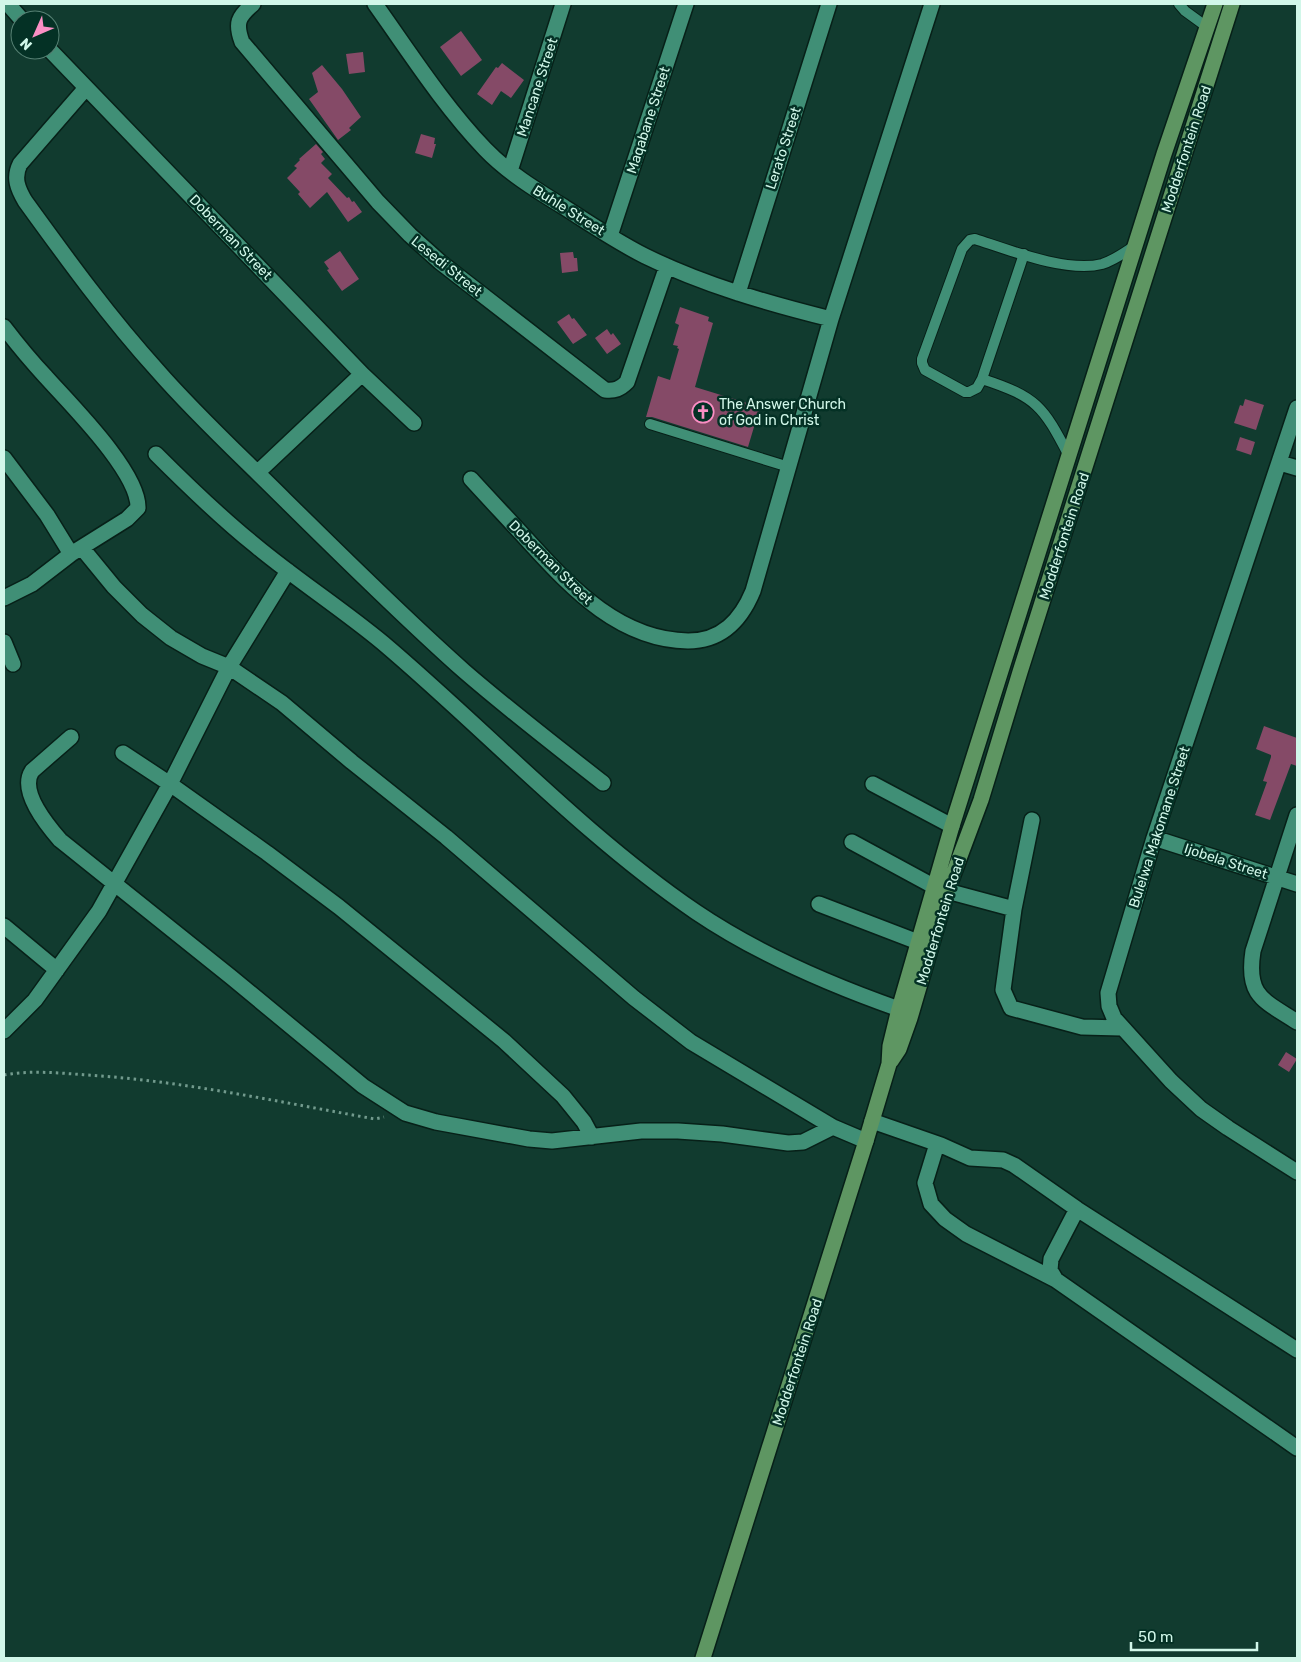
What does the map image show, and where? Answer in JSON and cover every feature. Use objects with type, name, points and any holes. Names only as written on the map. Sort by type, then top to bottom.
[{"type":"main road","name":"Modderfontein Road","points":[[889,1064],[899,1049],[910,1018],[941,889],[952,826],[1164,154],[1215,4]]},
{"type":"main road","name":"Modderfontein Road","points":[[703,1658],[866,1141],[889,1064],[890,1046],[918,942],[981,800],[1232,4]]},
{"type":"street","name":"Lesedi Street","points":[[253,4],[241,16],[238,24],[242,42],[378,202],[410,236],[440,262],[605,390],[622,388],[627,382],[667,266]]},
{"type":"street","name":"Buhle Street","points":[[375,4],[460,121],[486,150],[510,171],[537,190],[610,236],[667,266],[738,293],[782,307],[831,319]]},
{"type":"street","name":"Mancane Street","points":[[510,171],[563,4]]},
{"type":"street","name":"Maqabane Street","points":[[610,236],[686,4]]},
{"type":"street","name":"Lerato Street","points":[[738,293],[829,4]]},
{"type":"street","points":[[788,467],[831,319],[932,4]]},
{"type":"street","name":"Doberman Street","points":[[59,60],[362,374],[414,423]]},
{"type":"street","points":[[86,88],[20,164],[16,176],[20,192],[68,261],[151,364],[209,425],[351,565],[465,672],[532,728],[603,783]]},
{"type":"street","points":[[4,327],[107,447],[136,491],[138,508],[127,519],[76,551],[32,584],[4,598]]},
{"type":"street","points":[[258,472],[362,374]]},
{"type":"street","name":"Bulelwa Makomane Street","points":[[1297,408],[1154,838],[1108,993],[1109,1006],[1121,1028],[1170,1081],[1201,1109],[1297,1172]]},
{"type":"street","points":[[156,454],[256,547],[337,606],[383,643],[602,839],[696,912],[749,945],[810,975],[899,1009]]},
{"type":"street","points":[[4,458],[76,551],[142,615],[172,638],[195,652],[229,667],[282,703],[454,844],[634,998],[691,1042],[833,1127],[866,1141]]},
{"type":"street","points":[[1280,463],[1297,468]]},
{"type":"street","name":"Doberman Street","points":[[471,479],[570,585],[612,619],[658,637],[698,641],[727,629],[738,619],[746,606],[753,591],[788,467]]},
{"type":"street","points":[[4,1031],[35,1000],[99,911],[170,784],[229,667],[288,571]]},
{"type":"street","points":[[4,642],[13,664]]},
{"type":"street","points":[[71,737],[32,771],[28,777],[28,785],[42,816],[60,840],[231,976],[363,1086],[405,1113],[436,1122],[529,1139],[552,1141],[641,1132],[678,1131],[722,1134],[788,1143],[803,1142],[833,1127]]},
{"type":"street","points":[[122,752],[267,852],[339,907],[504,1041],[563,1096],[584,1122],[592,1137]]},
{"type":"street","points":[[873,784],[952,826]]},
{"type":"street","points":[[1297,815],[1253,951],[1250,970],[1253,987],[1263,999],[1297,1022]]},
{"type":"street","points":[[1032,820],[1014,909],[1003,990],[1011,1008],[1082,1027],[1121,1028]]},
{"type":"street","name":"Ijobela Street","points":[[1154,838],[1297,884]]},
{"type":"street","points":[[852,842],[941,889],[1014,909]]},
{"type":"street","points":[[819,904],[918,942]]},
{"type":"street","points":[[4,926],[58,970]]},
{"type":"street","points":[[872,1121],[970,1158],[1003,1160],[1014,1165],[1077,1209],[1297,1350]]},
{"type":"street","points":[[937,1144],[925,1183],[931,1204],[945,1219],[966,1234],[1056,1280],[1297,1448]]},
{"type":"street","points":[[1056,1280],[1050,1270],[1050,1259],[1077,1209]]},
{"type":"lane","points":[[1179,4],[1185,11],[1208,27]]},
{"type":"lane","points":[[1024,254],[982,379],[974,391],[965,392],[925,370],[922,359],[962,249],[974,239],[1024,254],[1064,264],[1081,266],[1101,264],[1116,258],[1136,244]]},
{"type":"lane","points":[[982,379],[1008,388],[1032,400],[1043,411],[1055,429],[1069,456]]},
{"type":"lane","points":[[650,424],[788,467]]},
{"type":"path","points":[[4,1075],[20,1072],[40,1072],[109,1076],[233,1093],[375,1119],[405,1113]]},
{"type":"building","points":[[461,31],[482,60],[461,76],[440,47]]},
{"type":"building","points":[[363,52],[365,72],[349,74],[346,54]]},
{"type":"building","points":[[502,63],[524,80],[511,98],[501,91],[492,105],[477,94],[496,67],[498,68]]},
{"type":"building","points":[[322,65],[342,89],[361,117],[349,128],[351,130],[338,140],[309,99],[318,92],[312,73]]},
{"type":"building","points":[[421,134],[435,138],[434,144],[436,144],[432,158],[415,153]]},
{"type":"building","points":[[316,144],[323,152],[321,154],[325,159],[321,163],[332,174],[328,178],[347,198],[349,197],[352,202],[354,201],[362,212],[348,222],[327,192],[310,208],[298,194],[300,192],[287,178],[297,168],[294,166],[299,159]]},
{"type":"building","points":[[340,251],[359,279],[342,291],[327,270],[329,269],[324,262]]},
{"type":"building","points":[[573,252],[574,258],[577,258],[578,271],[562,273],[560,253]]},
{"type":"building","name":"The Answer Church of God in Christ","points":[[680,307],[709,317],[708,321],[713,323],[695,387],[760,407],[748,447],[652,417],[646,417],[658,376],[670,380],[679,349],[677,348],[678,346],[673,345],[679,325],[675,323]]},
{"type":"building","points":[[569,314],[587,335],[573,344],[557,322]]},
{"type":"building","points":[[607,329],[611,335],[613,333],[621,344],[607,354],[595,338]]},
{"type":"building","points":[[1245,399],[1264,405],[1256,430],[1234,423],[1240,405],[1243,406]]},
{"type":"building","points":[[1240,437],[1255,442],[1251,455],[1236,450]]},
{"type":"building","points":[[1264,726],[1297,738],[1297,766],[1291,764],[1270,820],[1255,815],[1267,782],[1263,781],[1271,757],[1271,755],[1256,749]]},
{"type":"building","points":[[1286,1052],[1297,1059],[1289,1072],[1278,1065]]},
{"type":"place","name":"The Answer Church of God in Christ","points":[[703,412]]}]
